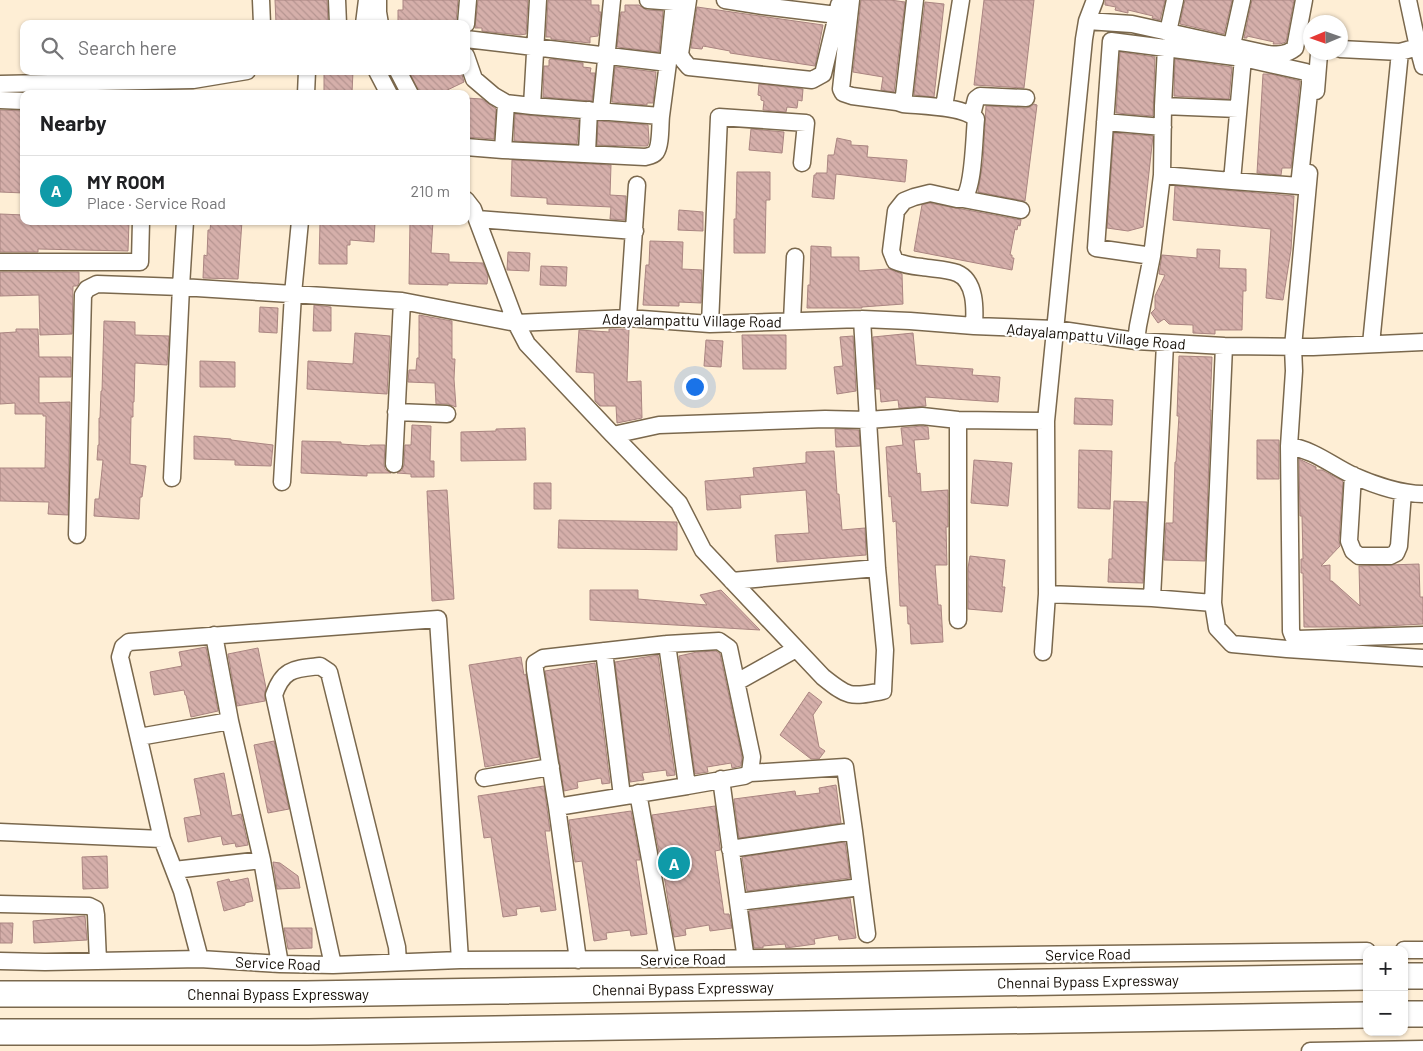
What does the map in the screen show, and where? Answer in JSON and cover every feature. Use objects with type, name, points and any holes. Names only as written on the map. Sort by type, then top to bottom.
[{"type":"highway","points":[[1408,976],[1423,976]]},
{"type":"highway","name":"Chennai Bypass Expressway","points":[[0,994],[306,994],[1363,977]]},
{"type":"highway","points":[[1408,1014],[1423,1014]]},
{"type":"highway","points":[[0,1032],[308,1032],[1363,1015]]},
{"type":"street","points":[[261,0],[262,20]]},
{"type":"street","points":[[337,0],[338,20]]},
{"type":"street","points":[[364,20],[367,0]]},
{"type":"street","points":[[378,0],[379,20]]},
{"type":"street","points":[[466,20],[468,0]]},
{"type":"street","points":[[532,106],[538,0]]},
{"type":"street","points":[[588,153],[605,55],[612,0]]},
{"type":"street","points":[[470,147],[652,156],[659,145],[674,2],[648,0]]},
{"type":"street","points":[[688,0],[680,54],[689,67],[812,80],[823,74],[838,8],[725,0]]},
{"type":"street","points":[[851,0],[841,89],[843,93],[903,104],[944,107],[972,115],[976,119],[971,175],[967,195],[963,199]]},
{"type":"street","points":[[903,104],[915,0]]},
{"type":"street","points":[[944,107],[961,0]]},
{"type":"street","points":[[1043,652],[1047,594],[1046,421],[1084,39],[1087,21],[1095,0]]},
{"type":"street","points":[[1136,341],[1152,256],[1162,175],[1163,106],[1167,39],[1175,0]]},
{"type":"street","points":[[1232,46],[1242,0]]},
{"type":"street","points":[[1152,256],[1096,248],[1112,41],[1167,39],[1232,46],[1282,55],[1289,53],[1295,48],[1304,0]]},
{"type":"street","points":[[1408,0],[1423,66]]},
{"type":"street","points":[[1087,21],[1132,24],[1167,39],[1306,72],[1310,77],[1299,186],[1162,175]]},
{"type":"street","points":[[470,40],[668,63]]},
{"type":"street","points":[[1348,49],[1400,52],[1418,47]]},
{"type":"street","points":[[1371,344],[1400,52]]},
{"type":"street","points":[[1232,181],[1244,58]]},
{"type":"street","points":[[1318,60],[1293,347],[1294,371],[1290,446],[1291,631],[1297,639],[1423,635]]},
{"type":"street","points":[[470,68],[474,79],[494,96],[506,103],[661,116]]},
{"type":"street","points":[[0,84],[193,87],[234,75]]},
{"type":"street","points":[[306,90],[307,75]]},
{"type":"street","points":[[379,75],[387,90]]},
{"type":"street","points":[[400,75],[408,90]]},
{"type":"street","points":[[972,115],[976,99],[980,96],[1026,98]]},
{"type":"street","points":[[0,100],[20,100]]},
{"type":"street","points":[[503,150],[506,103]]},
{"type":"street","points":[[1163,106],[1238,109]]},
{"type":"street","points":[[710,324],[719,117],[806,123],[802,164]]},
{"type":"street","points":[[1105,122],[1163,126]]},
{"type":"street","points":[[628,318],[637,185]]},
{"type":"street","points":[[974,326],[975,305],[970,287],[958,274],[904,265],[895,261],[891,250],[896,211],[904,201],[930,193],[1021,210]]},
{"type":"street","points":[[470,205],[516,323],[527,344],[679,503],[703,550],[823,677],[841,692],[856,696],[882,692],[885,650],[862,319]]},
{"type":"street","points":[[477,219],[635,231]]},
{"type":"street","points":[[0,262],[140,262],[141,225]]},
{"type":"street","points":[[172,478],[185,225]]},
{"type":"street","points":[[282,482],[293,294],[300,225]]},
{"type":"street","points":[[792,321],[794,257]]},
{"type":"street","name":"Adayalampattu Village Road","points":[[77,535],[83,295],[87,288],[97,284],[181,287],[402,301],[516,323],[628,318],[710,324],[862,319],[1055,329],[1165,344],[1293,347],[1423,342]]},
{"type":"street","points":[[394,464],[402,301]]},
{"type":"street","points":[[1152,598],[1165,344]]},
{"type":"street","points":[[1224,346],[1213,603],[1217,628],[1232,644],[1423,658]]},
{"type":"street","points":[[396,412],[447,414]]},
{"type":"street","points":[[613,435],[659,425],[824,419],[868,420],[922,416],[958,420],[1046,421]]},
{"type":"street","points":[[958,420],[958,620]]},
{"type":"street","points":[[1290,446],[1303,448],[1353,475],[1403,492],[1423,494]]},
{"type":"street","points":[[1353,475],[1349,541],[1353,551],[1359,556],[1390,556],[1396,553],[1400,546],[1403,492]]},
{"type":"street","points":[[732,581],[878,568]]},
{"type":"street","points":[[1047,594],[1152,598],[1213,603]]},
{"type":"street","points":[[200,959],[182,892],[162,839],[120,657],[123,647],[129,642],[438,620],[460,960]]},
{"type":"street","points":[[214,636],[230,722],[262,860],[280,964]]},
{"type":"street","points":[[578,960],[535,663],[543,658],[604,650],[667,644],[719,642],[724,644],[729,648],[752,758],[750,773]]},
{"type":"street","points":[[667,644],[687,786]]},
{"type":"street","points":[[736,682],[796,649]]},
{"type":"street","points":[[604,650],[630,795],[668,959]]},
{"type":"street","points":[[332,958],[274,695],[278,683],[287,673],[300,668],[320,666],[329,672],[398,955]]},
{"type":"street","points":[[139,737],[230,722]]},
{"type":"street","points":[[484,778],[551,767]]},
{"type":"street","points":[[557,807],[744,776],[750,773],[844,767],[867,934]]},
{"type":"street","points":[[720,779],[744,953]]},
{"type":"street","points":[[730,849],[854,831]]},
{"type":"street","points":[[0,832],[162,839]]},
{"type":"street","points":[[174,870],[262,860]]},
{"type":"street","points":[[738,902],[861,887]]},
{"type":"street","points":[[0,904],[89,906],[95,910],[96,915],[98,961]]},
{"type":"street","points":[[1408,950],[1423,950]]},
{"type":"street","name":"Service Road","points":[[0,961],[200,959],[280,964],[332,958],[398,955],[460,960],[578,960],[1363,951]]},
{"type":"street","points":[[1310,1051],[1423,1049]]},
{"type":"building","points":[[275,0],[327,0],[328,20],[276,20]]},
{"type":"building","points":[[403,0],[458,0],[456,20],[398,20],[398,10],[403,10]]},
{"type":"building","points":[[478,0],[528,0],[526,34],[482,31],[482,28],[475,28]]},
{"type":"building","points":[[548,0],[591,0],[591,5],[599,5],[599,12],[601,12],[598,36],[590,37],[590,43],[546,37]]},
{"type":"building","points":[[861,0],[905,2],[894,92],[881,90],[883,77],[853,72]]},
{"type":"building","points":[[984,0],[1034,0],[1024,88],[974,85]]},
{"type":"building","points":[[1105,0],[1165,0],[1160,20],[1152,18],[1153,16],[1128,10],[1128,13],[1115,10],[1116,7],[1105,5]]},
{"type":"building","points":[[1185,0],[1232,0],[1224,34],[1180,24]]},
{"type":"building","points":[[1252,0],[1294,0],[1286,42],[1273,44],[1274,42],[1247,36],[1247,38],[1244,38]]},
{"type":"building","points":[[925,2],[944,4],[934,97],[914,95]]},
{"type":"building","points":[[625,5],[639,5],[647,10],[663,11],[659,52],[617,47],[621,12],[625,12]]},
{"type":"building","points":[[697,7],[823,25],[815,66],[730,53],[730,51],[703,46],[702,49],[691,48]]},
{"type":"building","points":[[1120,52],[1155,57],[1153,116],[1116,113]]},
{"type":"building","points":[[1175,59],[1232,67],[1229,99],[1174,96]]},
{"type":"building","points":[[549,60],[583,63],[583,67],[591,68],[590,73],[595,73],[592,101],[543,97],[544,66],[549,66]]},
{"type":"building","points":[[615,67],[656,72],[653,103],[647,103],[647,105],[612,102]]},
{"type":"building","points":[[1263,74],[1300,81],[1291,168],[1282,168],[1281,175],[1257,173]]},
{"type":"building","points":[[324,75],[353,75],[352,90],[324,90]]},
{"type":"building","points":[[411,75],[462,75],[464,82],[447,90],[418,90]]},
{"type":"building","points":[[759,84],[803,89],[802,101],[798,100],[797,108],[787,107],[786,112],[763,110],[764,101],[758,95]]},
{"type":"building","points":[[470,98],[482,99],[496,109],[494,139],[470,137]]},
{"type":"building","points":[[1034,104],[1037,105],[1025,201],[978,192],[983,162],[986,106],[1026,108]]},
{"type":"building","points":[[0,110],[20,111],[20,193],[0,192]]},
{"type":"building","points":[[515,114],[579,120],[577,144],[514,141]]},
{"type":"building","points":[[598,121],[648,125],[648,145],[597,145]]},
{"type":"building","points":[[751,129],[784,132],[782,153],[749,150]]},
{"type":"building","points":[[1114,133],[1153,136],[1143,227],[1128,231],[1107,228]]},
{"type":"building","points":[[837,138],[851,141],[851,145],[868,146],[867,157],[907,160],[905,182],[836,174],[834,199],[812,197],[814,175],[816,173],[827,173],[828,155],[834,155]]},
{"type":"building","points":[[512,160],[611,165],[610,195],[626,196],[625,220],[610,219],[611,207],[547,204],[547,198],[511,196]]},
{"type":"building","points":[[737,172],[770,172],[770,200],[766,200],[765,253],[734,253]]},
{"type":"building","points":[[1175,186],[1294,196],[1291,250],[1283,300],[1266,298],[1271,229],[1173,220]]},
{"type":"building","points":[[929,203],[1021,220],[1020,226],[1018,225],[1017,230],[1015,229],[1010,255],[1014,258],[1012,270],[914,251],[922,205]]},
{"type":"building","points":[[679,210],[703,212],[703,231],[678,230]]},
{"type":"building","points":[[0,214],[20,215],[20,225],[129,225],[128,251],[38,249],[38,252],[0,252]]},
{"type":"building","points":[[211,225],[242,225],[238,279],[203,278],[204,255],[207,256],[208,230],[210,230]]},
{"type":"building","points":[[320,225],[375,225],[374,242],[350,240],[350,245],[347,245],[347,264],[319,264]]},
{"type":"building","points":[[410,225],[433,225],[431,253],[449,254],[449,262],[483,263],[488,276],[487,284],[409,284]]},
{"type":"building","points":[[650,241],[683,242],[682,269],[702,270],[701,303],[679,302],[679,306],[643,305],[646,265],[649,265]]},
{"type":"building","points":[[811,246],[831,247],[831,257],[859,257],[859,271],[889,269],[902,274],[903,304],[862,308],[807,308],[808,285],[810,285]]},
{"type":"building","points":[[1197,249],[1220,250],[1219,268],[1246,269],[1246,291],[1243,291],[1242,330],[1215,330],[1215,334],[1193,333],[1193,325],[1169,324],[1164,319],[1158,323],[1151,313],[1155,309],[1155,296],[1165,275],[1159,274],[1162,255],[1197,258]]},
{"type":"building","points":[[508,252],[530,253],[529,271],[507,270]]},
{"type":"building","points":[[541,266],[567,267],[566,286],[540,285]]},
{"type":"building","points":[[0,272],[79,272],[79,283],[77,286],[73,286],[72,334],[40,335],[39,295],[0,296]]},
{"type":"building","points":[[314,305],[331,307],[331,331],[313,331]]},
{"type":"building","points":[[260,307],[278,308],[277,333],[259,332]]},
{"type":"building","points":[[419,315],[452,321],[452,359],[455,359],[456,407],[448,404],[436,404],[435,383],[408,382],[409,370],[416,370],[417,358],[419,358]]},
{"type":"building","points":[[104,321],[135,322],[135,335],[169,336],[167,365],[135,363],[130,464],[146,466],[142,497],[140,497],[139,519],[94,516],[95,499],[99,499],[103,460],[97,460],[102,391]]},
{"type":"building","points":[[16,329],[38,329],[39,357],[71,357],[71,377],[39,377],[39,403],[70,402],[68,515],[48,514],[49,502],[0,501],[0,468],[45,468],[46,416],[43,416],[43,414],[15,414],[15,403],[0,404],[0,333],[16,332]]},
{"type":"building","points":[[609,329],[629,329],[627,382],[641,381],[642,418],[617,423],[616,406],[600,406],[595,401],[594,373],[576,372],[579,330],[609,332]]},
{"type":"building","points":[[355,333],[390,336],[387,394],[307,389],[308,361],[353,364]]},
{"type":"building","points":[[913,333],[916,365],[973,369],[972,375],[1000,377],[998,402],[925,397],[926,406],[899,408],[898,400],[881,402],[880,389],[876,389],[873,337]]},
{"type":"building","points":[[742,335],[786,335],[786,369],[743,369]]},
{"type":"building","points":[[853,336],[856,391],[837,394],[834,367],[843,366],[840,337]]},
{"type":"building","points":[[706,340],[723,341],[721,367],[704,366]]},
{"type":"building","points":[[1179,356],[1212,357],[1205,561],[1164,560],[1166,523],[1173,523],[1179,416],[1177,416]]},
{"type":"building","points":[[200,361],[235,362],[235,387],[200,387]]},
{"type":"building","points":[[1075,398],[1113,400],[1112,425],[1074,424]]},
{"type":"building","points":[[412,425],[431,426],[430,461],[434,461],[434,477],[411,477],[411,474],[397,473],[402,470],[404,465],[405,445],[411,445]]},
{"type":"building","points":[[928,427],[929,439],[914,440],[917,474],[920,473],[921,492],[948,490],[948,527],[946,527],[947,565],[935,565],[938,605],[941,605],[943,642],[911,644],[907,606],[900,606],[896,521],[893,522],[891,496],[889,497],[886,447],[903,445],[901,428]]},
{"type":"building","points":[[525,428],[526,460],[461,461],[461,432]]},
{"type":"building","points":[[835,429],[859,430],[860,446],[836,447]]},
{"type":"building","points":[[194,436],[273,445],[271,466],[235,465],[235,460],[194,459]]},
{"type":"building","points":[[1257,440],[1279,440],[1279,479],[1257,479]]},
{"type":"building","points":[[302,441],[341,442],[341,444],[370,446],[385,445],[385,469],[391,473],[367,473],[367,476],[301,473]]},
{"type":"building","points":[[1079,450],[1112,451],[1110,509],[1078,508]]},
{"type":"building","points":[[834,451],[842,530],[865,528],[866,555],[777,562],[775,535],[809,533],[806,490],[740,495],[741,508],[707,510],[705,481],[754,477],[753,468],[806,463],[806,452]]},
{"type":"building","points":[[1299,459],[1316,467],[1316,470],[1322,470],[1343,481],[1340,546],[1321,566],[1330,565],[1330,581],[1360,606],[1359,566],[1419,564],[1420,597],[1423,597],[1423,624],[1367,627],[1304,627]]},
{"type":"building","points":[[974,460],[1012,463],[1008,506],[971,503]]},
{"type":"building","points":[[534,483],[551,483],[551,509],[534,509]]},
{"type":"building","points":[[447,490],[454,599],[432,601],[427,491]]},
{"type":"building","points":[[1114,501],[1147,502],[1143,583],[1108,582],[1109,559],[1112,559]]},
{"type":"building","points":[[559,520],[677,522],[677,550],[558,548]]},
{"type":"building","points":[[970,556],[1005,560],[1002,587],[1005,587],[1002,612],[968,609],[968,568]]},
{"type":"building","points":[[590,590],[638,590],[638,599],[707,605],[700,595],[721,590],[760,630],[590,620]]},
{"type":"building","points":[[206,647],[218,711],[191,717],[184,690],[154,695],[150,672],[182,666],[179,652]]},
{"type":"building","points":[[258,648],[266,688],[265,701],[237,706],[228,654]]},
{"type":"building","points":[[716,651],[720,654],[742,757],[741,766],[732,768],[731,763],[707,767],[708,772],[695,774],[679,656],[697,652]]},
{"type":"building","points":[[658,655],[675,775],[667,776],[666,770],[642,773],[644,780],[630,782],[615,662]]},
{"type":"building","points":[[521,657],[524,675],[526,674],[539,757],[485,767],[469,665]]},
{"type":"building","points":[[595,663],[610,783],[602,784],[601,778],[577,782],[578,788],[564,791],[545,671]]},
{"type":"building","points":[[809,692],[822,702],[813,715],[819,747],[825,751],[819,759],[811,759],[780,735]]},
{"type":"building","points":[[274,741],[289,809],[268,813],[254,745]]},
{"type":"building","points":[[224,773],[232,816],[241,814],[248,845],[236,847],[235,843],[223,845],[221,836],[188,842],[184,818],[201,815],[194,779]]},
{"type":"building","points":[[836,785],[841,823],[739,838],[734,799],[795,791],[796,796],[820,793],[819,788]]},
{"type":"building","points":[[544,786],[550,831],[545,831],[556,910],[541,912],[540,906],[516,909],[517,915],[503,917],[491,837],[484,838],[478,796]]},
{"type":"building","points":[[715,806],[720,850],[715,851],[724,914],[729,914],[732,928],[710,931],[709,925],[685,929],[686,935],[674,937],[652,815]]},
{"type":"building","points":[[631,811],[640,860],[636,860],[647,934],[631,936],[630,930],[606,933],[607,939],[594,941],[582,861],[575,862],[569,820]]},
{"type":"building","points":[[845,842],[850,878],[747,891],[742,857]]},
{"type":"building","points":[[107,856],[108,888],[83,889],[82,857]]},
{"type":"building","points":[[273,862],[280,863],[298,876],[300,888],[277,889]]},
{"type":"building","points":[[248,878],[253,901],[224,911],[217,882],[229,879],[230,882]]},
{"type":"building","points":[[850,898],[856,938],[839,940],[838,935],[814,939],[815,944],[786,948],[785,944],[754,948],[749,911]]},
{"type":"building","points":[[85,916],[87,940],[34,943],[33,921]]},
{"type":"building","points":[[0,923],[13,923],[12,943],[0,943]]},
{"type":"building","points":[[284,928],[312,928],[312,948],[288,949]]},
{"type":"place","name":"MY ROOM","points":[[674,863]]}]
